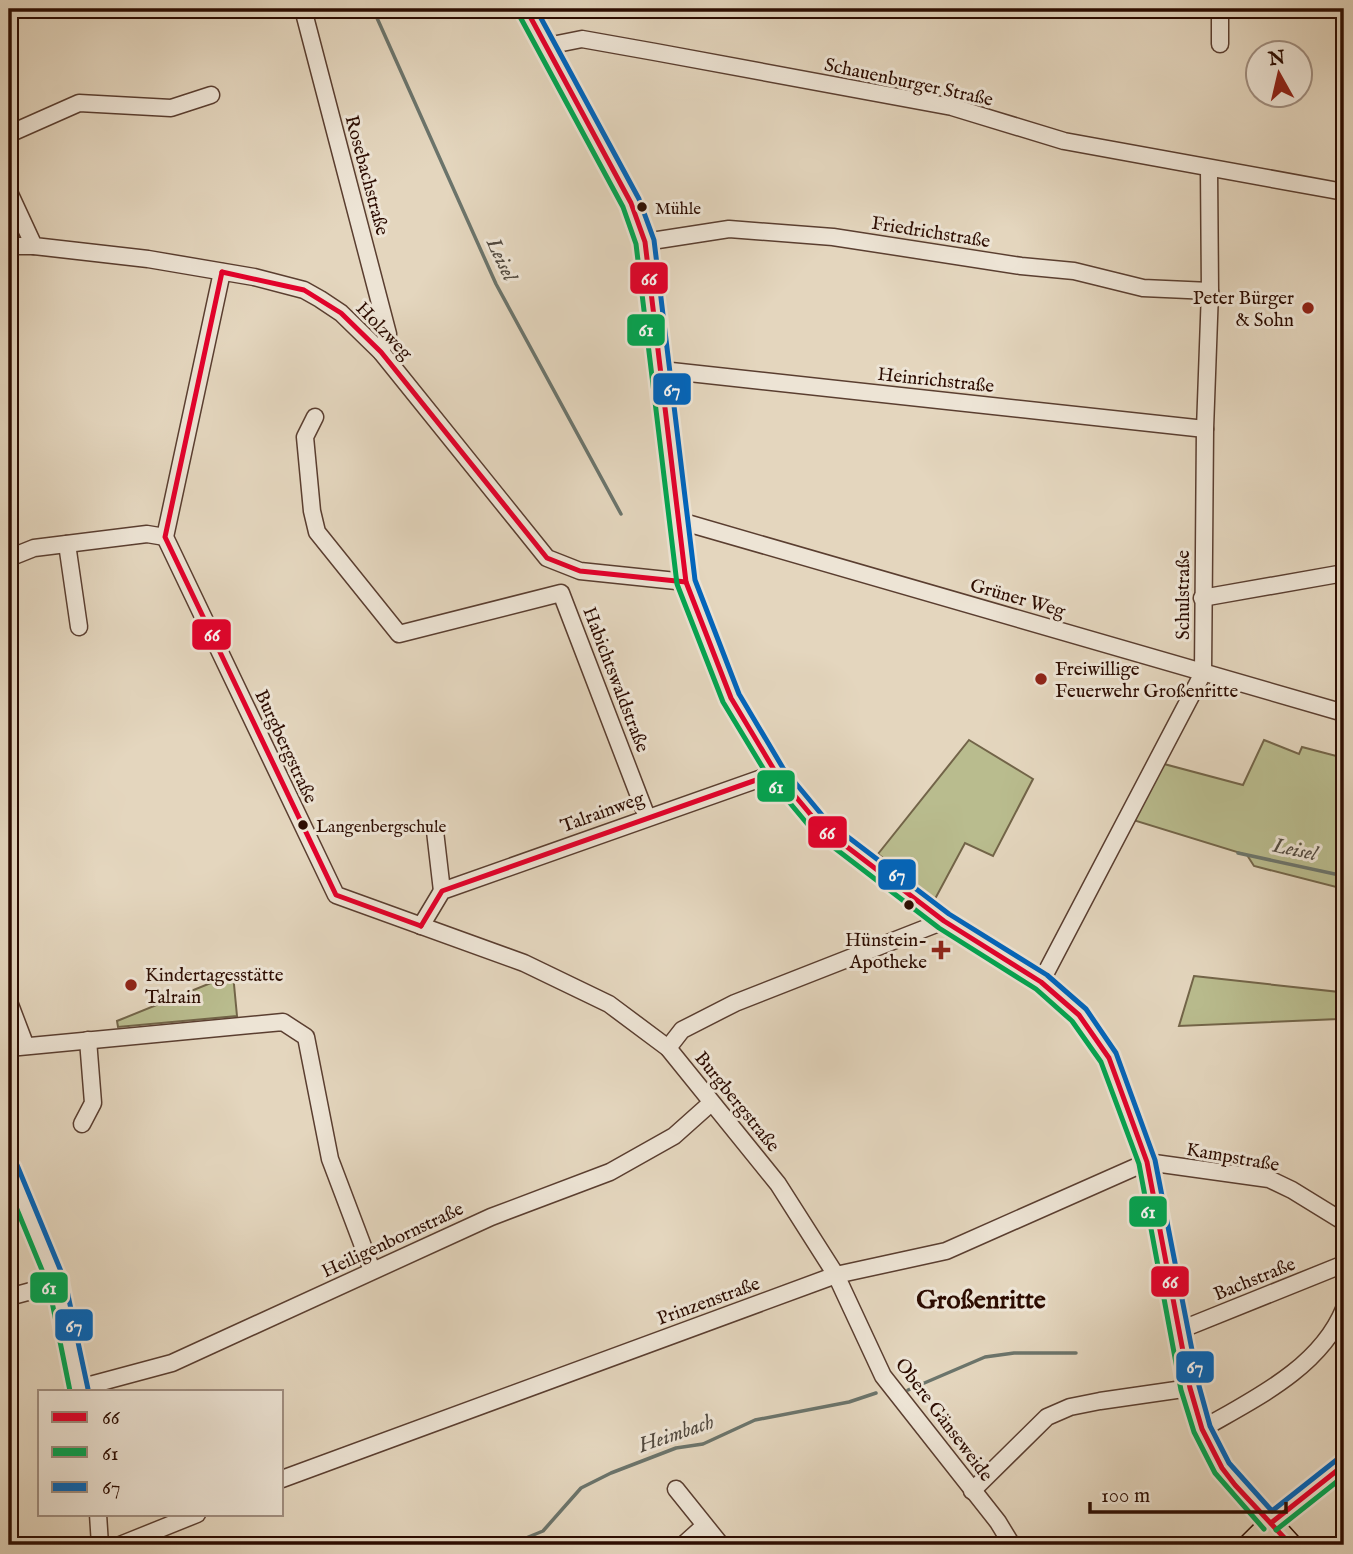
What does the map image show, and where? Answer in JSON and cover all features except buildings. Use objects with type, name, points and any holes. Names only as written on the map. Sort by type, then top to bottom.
[{"type":"main road","points":[[1250,1545],[1271,1523],[1291,1545]]},
{"type":"street","name":"Rosebachstraße","points":[[303,9],[388,334],[381,352]]},
{"type":"street","points":[[526,9],[631,203],[645,242],[686,582],[731,698],[776,773],[821,827],[944,921],[1041,982],[1079,1015],[1109,1058],[1147,1162],[1190,1388],[1202,1429],[1222,1468],[1271,1523],[1344,1465]]},
{"type":"street","points":[[1220,9],[1220,44]]},
{"type":"street","name":"Schauenburger Straße","points":[[547,46],[582,39],[952,107],[1064,141],[1344,192]]},
{"type":"street","points":[[9,134],[79,103],[171,108],[211,95]]},
{"type":"street","name":"Schulstraße","points":[[1041,982],[1203,673],[1205,429],[1210,290],[1209,169]]},
{"type":"street","points":[[9,192],[34,246]]},
{"type":"street","name":"Friedrichstraße","points":[[645,242],[729,229],[833,237],[1021,266],[1074,271],[1143,288],[1210,290]]},
{"type":"street","name":"Holzweg","points":[[9,246],[34,246],[148,259],[277,282],[304,290],[341,313],[381,352],[547,558],[580,571],[686,582]]},
{"type":"street","points":[[9,558],[34,548],[147,534],[165,537],[222,272]]},
{"type":"street","name":"Heinrichstraße","points":[[662,370],[1205,429]]},
{"type":"street","name":"Habichtswaldstraße","points":[[315,417],[305,437],[312,511],[317,532],[399,634],[561,593],[647,817]]},
{"type":"street","name":"Grüner Weg","points":[[680,521],[1344,713]]},
{"type":"street","name":"Burgbergstraße","points":[[165,537],[336,895],[524,963],[609,1004],[668,1048],[778,1184],[836,1275]]},
{"type":"street","points":[[67,544],[79,627]]},
{"type":"street","points":[[561,593],[580,571]]},
{"type":"street","points":[[1202,598],[1344,573]]},
{"type":"street","name":"Talrainweg","points":[[442,891],[776,773]]},
{"type":"street","points":[[421,926],[442,891],[435,831]]},
{"type":"street","points":[[668,1048],[682,1030],[735,1003],[944,921]]},
{"type":"street","points":[[9,1002],[17,1046],[283,1022],[306,1037],[330,1159],[372,1270]]},
{"type":"street","points":[[82,1124],[93,1103],[88,1040]]},
{"type":"street","name":"Heiligenbornstraße","points":[[79,1390],[172,1363],[261,1325],[372,1270],[491,1217],[610,1172],[674,1136],[711,1103]]},
{"type":"street","name":"Kampstraße","points":[[1147,1162],[1269,1179],[1292,1189],[1344,1222]]},
{"type":"street","name":"Prinzenstraße","points":[[284,1478],[836,1275],[946,1251],[1147,1162]]},
{"type":"street","points":[[9,1168],[57,1284],[79,1390]]},
{"type":"street","name":"Bachstraße","points":[[1180,1330],[1344,1264]]},
{"type":"street","name":"Obere Gänseweide","points":[[836,1275],[883,1376],[998,1522],[1012,1545]]},
{"type":"street","points":[[9,1297],[57,1284]]},
{"type":"street","points":[[1202,1429],[1287,1377],[1308,1360],[1342,1314]]},
{"type":"street","points":[[972,1490],[1047,1417],[1070,1407],[1190,1388]]},
{"type":"street","points":[[676,1489],[703,1527],[721,1545]]},
{"type":"street","points":[[98,1516],[100,1545]]},
{"type":"street","points":[[120,1545],[192,1516]]},
{"type":"street","points":[[683,1545],[703,1527]]},
{"type":"green space","points":[[969,740],[1033,779],[993,856],[965,843],[935,899],[878,854]]},
{"type":"green space","points":[[1264,740],[1299,754],[1302,747],[1344,758],[1344,889],[1254,866],[1247,855],[1133,820],[1164,764],[1243,785]]},
{"type":"green space","points":[[233,974],[237,1016],[118,1027],[117,1021]]},
{"type":"green space","points":[[1194,976],[1339,992],[1338,1019],[1179,1026]]},
{"type":"waterway","name":"Leisel","points":[[373,9],[496,284],[621,514]]},
{"type":"waterway","name":"Leisel","points":[[1238,853],[1344,876]]},
{"type":"waterway","name":"Heimbach","points":[[908,1390],[985,1357],[1014,1353],[1076,1353]]},
{"type":"waterway","name":"Heimbach","points":[[509,1545],[543,1531],[581,1488],[611,1473],[676,1448],[703,1444],[755,1420],[849,1402],[876,1393]]},
{"type":"transit line","name":"66","points":[[526,9],[631,203],[645,242],[686,582],[731,698],[776,773],[821,827],[944,921],[1041,982],[1079,1015],[1109,1058],[1147,1162],[1190,1388],[1202,1429],[1222,1468],[1235,1485],[1291,1545]]},
{"type":"transit line","name":"67","points":[[536,9],[639,199],[654,240],[695,580],[739,694],[783,768],[827,821],[949,914],[1047,975],[1086,1009],[1116,1053],[1155,1160],[1199,1386],[1210,1426],[1229,1463],[1272,1511],[1339,1458]]},
{"type":"transit line","name":"61","points":[[518,13],[623,207],[636,244],[677,584],[723,702],[769,778],[815,833],[939,928],[1036,989],[1072,1021],[1101,1062],[1139,1164],[1181,1390],[1194,1432],[1215,1473],[1264,1529]]},
{"type":"transit line","name":"66","points":[[222,272],[165,537],[336,895],[421,926]]},
{"type":"transit line","name":"66","points":[[222,272],[304,290],[341,313],[381,352],[547,558],[580,571],[686,582]]},
{"type":"transit line","name":"66","points":[[421,926],[442,891],[776,773]]},
{"type":"transit line","name":"67","points":[[17,1165],[65,1281],[88,1389]]},
{"type":"transit line","name":"61","points":[[9,1190],[49,1287],[70,1390]]},
{"type":"transit line","name":"66","points":[[1271,1523],[1344,1465]]},
{"type":"transit line","name":"61","points":[[1276,1530],[1344,1476]]},
{"type":"place","name":"Mühle","points":[[642,207]]},
{"type":"place","name":"Peter Bürger & Sohn","points":[[1308,308]]},
{"type":"place","name":"Freiwillige Feuerwehr Großenritte","points":[[1041,679]]},
{"type":"place","name":"Langenbergschule","points":[[303,825]]},
{"type":"place","name":"Hünstein- Apotheke","points":[[941,950]]},
{"type":"place","name":"Kindertagesstätte Talrain","points":[[131,985]]},
{"type":"district","name":"Großenritte","points":[[981,1299]]}]
